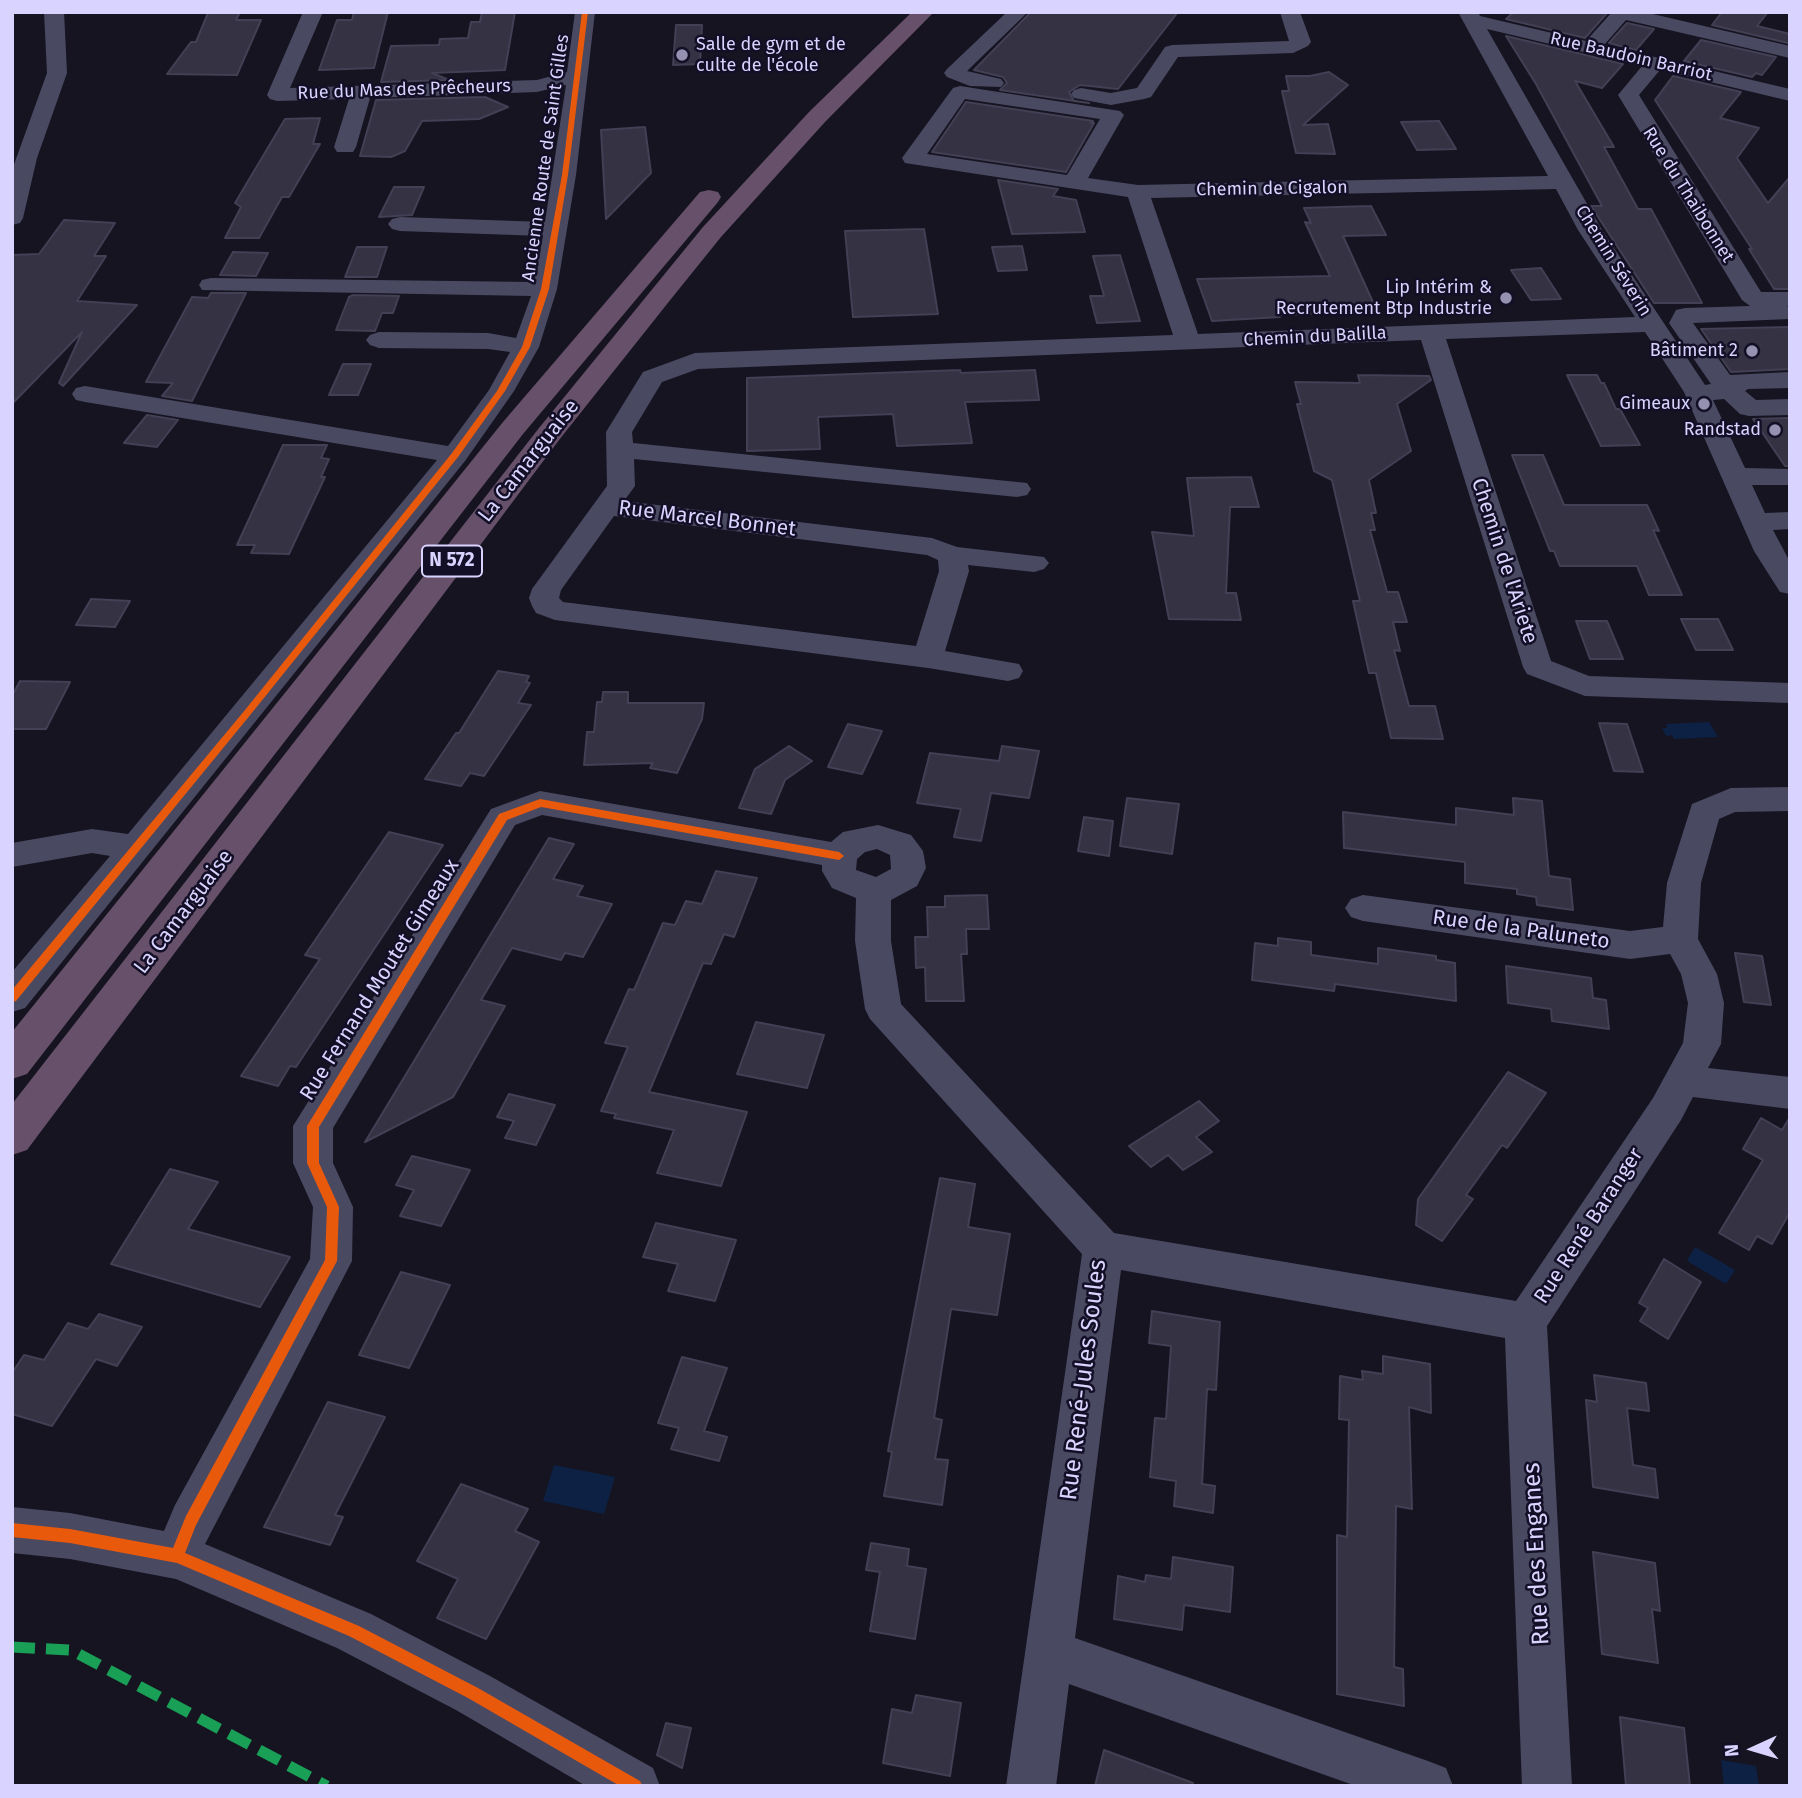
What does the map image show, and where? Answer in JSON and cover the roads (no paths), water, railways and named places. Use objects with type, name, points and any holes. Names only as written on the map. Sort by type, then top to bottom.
[{"type":"highway","name":"La Camarguaise","points":[[12,1062],[513,428],[628,290],[683,225],[751,152],[893,12]]},
{"type":"highway","name":"La Camarguaise","points":[[12,1137],[549,434],[662,293],[712,232],[817,117],[924,12]]},
{"type":"street","points":[[12,218],[26,158],[57,73],[54,12]]},
{"type":"street","name":"Rue du Mas des Prêcheurs","points":[[313,12],[277,95],[537,86],[578,76]]},
{"type":"street","name":"Ancienne Route de Saint Gilles","points":[[12,998],[455,455],[501,391],[526,347],[545,289],[556,229],[585,12]]},
{"type":"street","points":[[1018,12],[954,73],[970,80],[1111,99],[1144,93],[1172,51],[1293,47],[1301,41],[1290,12]]},
{"type":"street","points":[[1590,48],[1622,13],[1790,52]]},
{"type":"street","name":"Rue Baudoin Barriot","points":[[1471,16],[1590,48],[1790,95]]},
{"type":"street","name":"Chemin Séverin","points":[[1471,16],[1590,230],[1697,393],[1768,551],[1790,586]]},
{"type":"street","points":[[1769,47],[1783,30]]},
{"type":"street","name":"Rue du Thaibonnet","points":[[1655,63],[1628,95],[1634,108],[1755,300],[1790,299]]},
{"type":"street","points":[[345,147],[361,92]]},
{"type":"street","name":"Chemin de Cigalon","points":[[1074,183],[1113,115],[960,92],[913,158],[1074,183],[1138,192],[1564,181]]},
{"type":"street","points":[[1138,192],[1188,343]]},
{"type":"street","points":[[400,225],[556,229]]},
{"type":"street","points":[[211,285],[545,289]]},
{"type":"street","points":[[1790,313],[1685,315],[1681,323],[1721,380],[1733,388],[1749,408],[1790,407]]},
{"type":"street","name":"Chemin du Balilla","points":[[606,507],[621,486],[619,432],[652,377],[695,361],[1653,324]]},
{"type":"street","name":"Chemin de l'Ariete","points":[[1431,331],[1538,667],[1585,685],[1790,693]]},
{"type":"street","points":[[379,340],[488,341],[526,347]]},
{"type":"street","points":[[1697,393],[1733,388],[1741,381],[1790,380]]},
{"type":"street","points":[[85,394],[455,455]]},
{"type":"street","points":[[621,450],[1017,489]]},
{"type":"street","points":[[1736,476],[1790,477]]},
{"type":"street","name":"Rue Marcel Bonnet","points":[[929,658],[555,611],[547,606],[544,598],[547,589],[606,507],[932,547],[952,555],[1034,563]]},
{"type":"street","points":[[1756,522],[1790,520]]},
{"type":"street","points":[[952,555],[954,571],[929,658],[1008,671]]},
{"type":"street","points":[[1679,939],[1684,883],[1704,812],[1731,800],[1790,799]]},
{"type":"street","name":"Rue Fernand Moutet Gimeaux","points":[[177,1556],[191,1521],[331,1261],[333,1208],[313,1163],[313,1126],[503,817],[540,803],[839,856]]},
{"type":"street","points":[[866,838],[889,839],[906,851],[909,868],[905,877],[887,888],[873,890],[853,885],[844,879],[839,871],[839,856],[846,847],[866,838]]},
{"type":"street","points":[[12,855],[92,841],[136,848]]},
{"type":"street","name":"Rue René-Jules Soules","points":[[873,890],[873,941],[883,1009],[1102,1249],[1031,1786]]},
{"type":"street","name":"Rue de la Paluneto","points":[[1363,908],[1630,945],[1679,939]]},
{"type":"street","name":"Rue René Baranger","points":[[1102,1249],[1526,1322],[1667,1109],[1702,1044],[1706,1003],[1699,974],[1679,939]]},
{"type":"street","points":[[1683,1080],[1790,1093]]},
{"type":"street","name":"Rue des Enganes","points":[[1526,1322],[1547,1786]]},
{"type":"street","points":[[12,1530],[70,1536],[177,1556],[354,1632],[473,1693],[635,1786]]},
{"type":"street","points":[[1049,1653],[1428,1786]]},
{"type":"water","points":[[1709,722],[1718,737],[1674,739],[1672,735],[1666,736],[1662,728],[1667,728],[1666,724]]},
{"type":"water","points":[[1695,1247],[1735,1270],[1726,1284],[1687,1261]]},
{"type":"water","points":[[554,1465],[615,1477],[604,1514],[543,1501]]},
{"type":"water","points":[[1721,1760],[1756,1766],[1759,1786],[1724,1786]]},
{"type":"place","name":"Salle de gym et de culte de l'école","points":[[682,55]]},
{"type":"place","name":"Lip Intérim & Recrutement Btp Industrie","points":[[1506,298]]},
{"type":"place","name":"Bâtiment 2","points":[[1752,351]]},
{"type":"place","name":"Gimeaux","points":[[1704,404]]},
{"type":"place","name":"Randstad","points":[[1775,430]]}]
